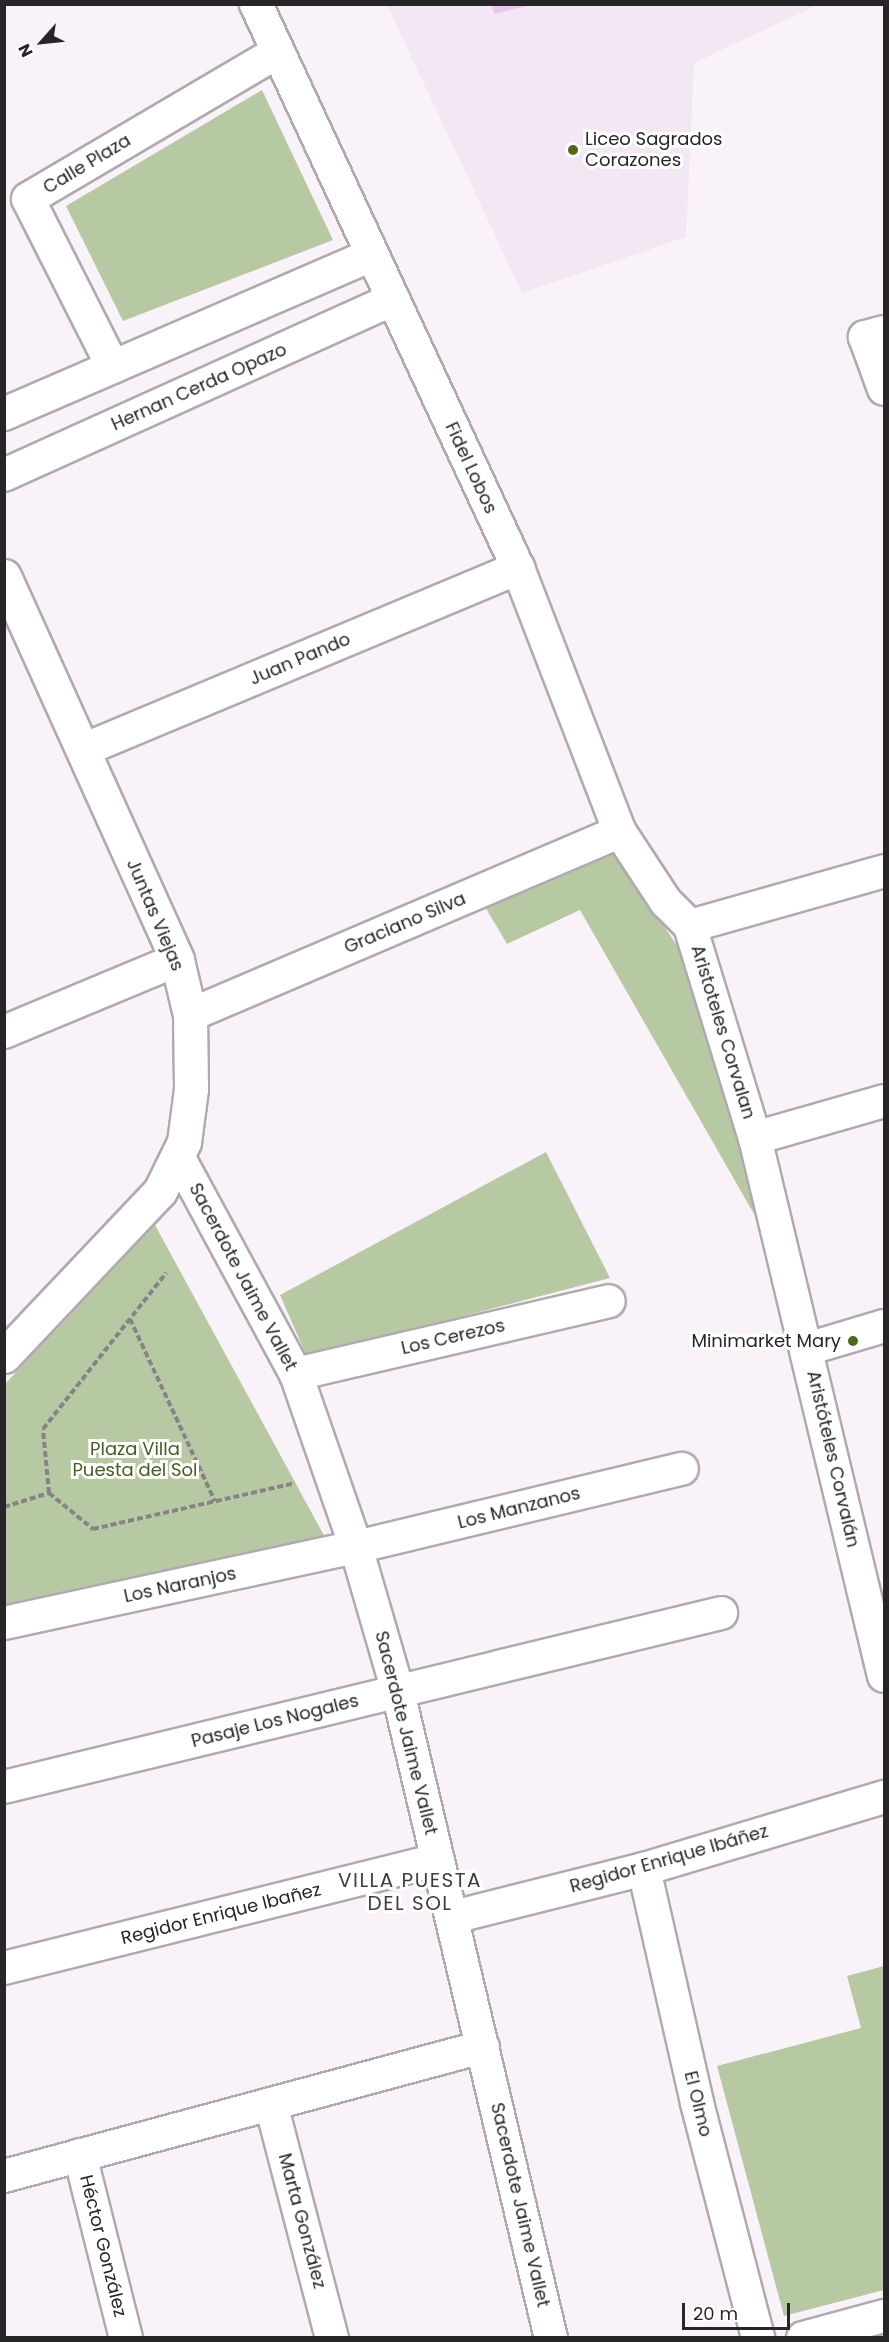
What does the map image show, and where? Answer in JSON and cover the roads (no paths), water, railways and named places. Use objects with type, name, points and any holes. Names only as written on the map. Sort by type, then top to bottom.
[{"type":"street","name":"Fidel Lobos","points":[[256,4],[518,568],[620,832],[666,902],[690,926]]},
{"type":"street","name":"Calle Plaza","points":[[112,367],[28,199],[278,52]]},
{"type":"street","points":[[4,414],[372,255]]},
{"type":"street","name":"Hernan Cerda Opazo","points":[[4,475],[393,299]]},
{"type":"street","points":[[875,334],[885,389]]},
{"type":"street","name":"Juan Pando","points":[[83,750],[518,568]]},
{"type":"street","name":"Juntas Viejas","points":[[4,576],[177,960],[190,1015],[191,1089],[179,1158],[160,1191],[4,1356]]},
{"type":"street","name":"Graciano Silva","points":[[190,1015],[620,832]]},
{"type":"street","points":[[690,926],[885,871]]},
{"type":"street","name":"Aristoteles Corvalan","points":[[690,926],[755,1138]]},
{"type":"street","points":[[4,1032],[177,960]]},
{"type":"street","points":[[755,1138],[885,1101]]},
{"type":"street","name":"Aristóteles Corvalán","points":[[755,1138],[885,1676]]},
{"type":"street","name":"Sacerdote Jaime Vallet","points":[[179,1158],[296,1374],[356,1547],[398,1692],[551,2337]]},
{"type":"street","name":"Los Cerezos","points":[[296,1374],[609,1301]]},
{"type":"street","points":[[807,1349],[885,1326]]},
{"type":"street","name":"Los Manzanos","points":[[356,1547],[681,1469]]},
{"type":"street","name":"Los Naranjos","points":[[4,1623],[356,1547]]},
{"type":"street","name":"Pasaje Los Nogales","points":[[4,1787],[721,1613]]},
{"type":"street","name":"Regidor Enrique Ibáñez","points":[[453,1917],[644,1869],[885,1797]]},
{"type":"street","name":"Regidor Enrique Ibañez","points":[[4,1968],[438,1860]]},
{"type":"street","name":"El Olmo","points":[[644,1869],[758,2337]]},
{"type":"street","points":[[4,2176],[483,2048]]},
{"type":"street","name":"Marta González","points":[[271,2104],[332,2337]]},
{"type":"street","name":"Héctor González","points":[[80,2155],[126,2337]]},
{"type":"street","points":[[803,2337],[885,2316]]},
{"type":"place","name":"Liceo Sagrados Corazones","points":[[573,150]]},
{"type":"place","name":"Minimarket Mary","points":[[853,1341]]},
{"type":"district","name":"VILLA PUESTA DEL SOL","points":[[410,1892]]},
{"type":"park label","name":"Plaza Villa Puesta del Sol","points":[[135,1460]]}]
